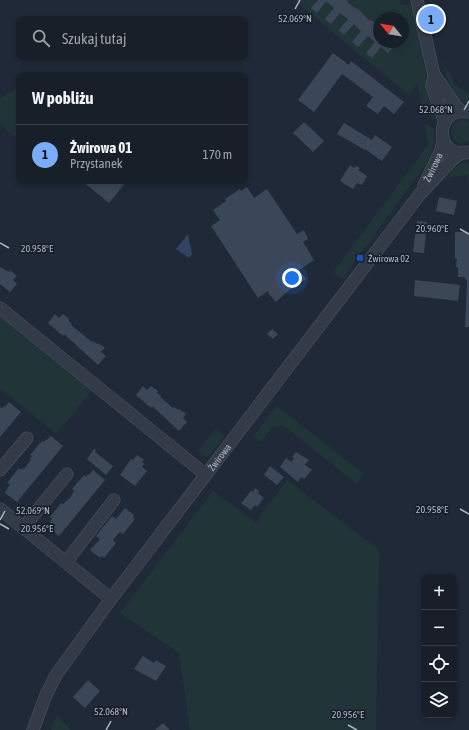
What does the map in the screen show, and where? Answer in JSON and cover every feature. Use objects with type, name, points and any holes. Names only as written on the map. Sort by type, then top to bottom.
[{"type":"street","points":[[417,0],[434,75],[432,86],[438,106],[445,122],[455,113],[465,112]]},
{"type":"street","points":[[434,75],[447,96],[465,112]]},
{"type":"street","name":"Żwirowa","points":[[420,194],[441,150],[443,140],[442,132],[445,122]]},
{"type":"street","points":[[443,140],[450,149],[465,152]]},
{"type":"street","name":"Żwirowa","points":[[32,730],[56,674],[111,599],[420,194],[454,158],[465,152]]},
{"type":"street","points":[[0,308],[206,475]]},
{"type":"street","points":[[0,470],[27,438]]},
{"type":"street","points":[[23,528],[66,474]]},
{"type":"street","points":[[66,562],[114,500]]},
{"type":"street","points":[[0,509],[111,599]]},
{"type":"green space","points":[[294,0],[400,0],[401,5],[410,5],[413,8],[432,99],[429,101],[435,121],[423,111],[417,83],[409,95]]},
{"type":"green space","points":[[441,58],[456,86],[469,94],[469,104],[457,97],[453,91]]},
{"type":"green space","points":[[16,88],[16,138],[0,125],[0,98]]},
{"type":"green space","points":[[464,120],[469,122],[469,142],[461,144],[456,142],[453,138],[452,130],[455,123]]},
{"type":"green space","points":[[425,123],[434,129],[433,146],[427,163],[347,272],[345,278],[341,278],[334,271],[428,145]]},
{"type":"green space","points":[[466,161],[466,164],[469,163],[468,181],[467,175],[451,177],[442,183],[457,166]]},
{"type":"green space","points":[[0,317],[92,391],[56,434],[0,388]]},
{"type":"green space","points":[[277,406],[364,474],[357,484],[284,426],[272,427],[261,442],[253,436]]},
{"type":"green space","points":[[215,429],[225,436],[208,457],[198,451]]},
{"type":"green space","points":[[287,480],[379,550],[376,730],[190,730],[179,653],[120,613],[213,491],[256,522]]},
{"type":"green space","points":[[57,715],[71,730],[51,730]]},
{"type":"water","points":[[188,234],[192,254],[189,258],[176,249]]},
{"type":"building","points":[[318,0],[347,0],[348,3],[356,9],[357,8],[370,21],[373,22],[373,40],[368,36],[358,47],[352,42],[361,31],[354,24],[344,35],[339,30],[348,19],[340,13],[331,24],[325,19],[334,8],[326,1],[317,13],[311,8]]},
{"type":"building","points":[[373,44],[373,48],[380,48],[372,58],[366,53]]},
{"type":"building","points":[[382,48],[392,48],[388,53]]},
{"type":"building","points":[[333,53],[349,65],[351,61],[404,102],[394,114],[384,106],[378,114],[366,106],[373,97],[342,74],[314,112],[298,100]]},
{"type":"building","points":[[304,122],[324,141],[313,152],[293,133]]},
{"type":"building","points":[[344,123],[372,140],[375,135],[392,147],[382,161],[365,149],[337,134]]},
{"type":"building","points":[[350,165],[354,168],[356,166],[360,168],[358,170],[367,176],[362,185],[357,183],[353,189],[340,181]]},
{"type":"building","points":[[86,184],[125,184],[109,203]]},
{"type":"building","points":[[247,187],[254,198],[267,189],[297,234],[304,230],[308,239],[303,242],[314,260],[299,270],[306,279],[288,291],[276,302],[268,291],[258,298],[211,226],[220,220],[213,210],[226,201],[225,199],[240,189],[241,191]]},
{"type":"building","points":[[439,197],[457,201],[454,215],[436,211]]},
{"type":"building","points":[[417,221],[427,222],[424,253],[413,252]]},
{"type":"building","points":[[455,232],[469,232],[469,327],[465,327],[467,281],[464,277],[458,277],[458,267],[456,267],[457,259],[455,259]]},
{"type":"building","points":[[0,267],[9,272],[10,270],[17,276],[13,280],[17,284],[10,292],[0,284]]},
{"type":"building","points":[[415,280],[460,285],[458,301],[414,296]]},
{"type":"building","points":[[55,314],[59,318],[63,314],[69,319],[68,320],[72,324],[71,325],[82,334],[92,342],[98,343],[105,348],[101,352],[106,356],[98,365],[64,334],[63,336],[48,323]]},
{"type":"building","points":[[272,329],[278,334],[273,339],[267,334]]},
{"type":"building","points":[[143,386],[147,390],[151,386],[158,391],[157,393],[161,396],[160,397],[173,408],[179,409],[186,414],[183,418],[187,422],[179,431],[152,406],[151,408],[136,395]]},
{"type":"building","points":[[9,402],[21,412],[0,437],[0,407],[5,407]]},
{"type":"building","points":[[51,436],[63,446],[17,502],[5,493],[10,484],[7,483],[19,468],[21,470],[23,468],[24,469],[31,460],[30,459],[32,456],[30,455],[42,441],[44,442]]},
{"type":"building","points":[[94,449],[96,450],[95,452],[113,466],[106,475],[87,459]]},
{"type":"building","points":[[296,452],[309,460],[305,465],[312,470],[304,479],[301,477],[298,482],[280,467],[286,458],[291,462],[294,458],[292,457]]},
{"type":"building","points":[[137,455],[144,460],[142,462],[144,464],[142,467],[147,471],[135,486],[120,475],[131,459],[133,460]]},
{"type":"building","points":[[270,466],[284,477],[277,485],[264,475]]},
{"type":"building","points":[[93,470],[105,480],[59,536],[47,527],[51,522],[50,521],[52,518],[50,517],[61,503],[63,504],[70,498],[74,491],[72,489],[84,475],[86,477]]},
{"type":"building","points":[[255,488],[264,498],[257,507],[255,505],[251,510],[241,503],[251,491],[253,492]]},
{"type":"building","points":[[125,508],[134,515],[133,518],[135,519],[123,534],[120,532],[113,540],[116,543],[104,558],[102,556],[100,558],[90,550],[100,539],[96,536],[112,516],[116,519]]},
{"type":"building","points":[[143,656],[154,663],[156,660],[166,666],[156,681],[134,669]]},
{"type":"building","points":[[88,680],[100,691],[85,708],[73,697]]},
{"type":"building","points":[[163,723],[170,730],[155,730]]},
{"type":"place","name":"Żwirowa 01","points":[[431,19]]},
{"type":"place","name":"Żwirowa 02","points":[[360,258]]}]
